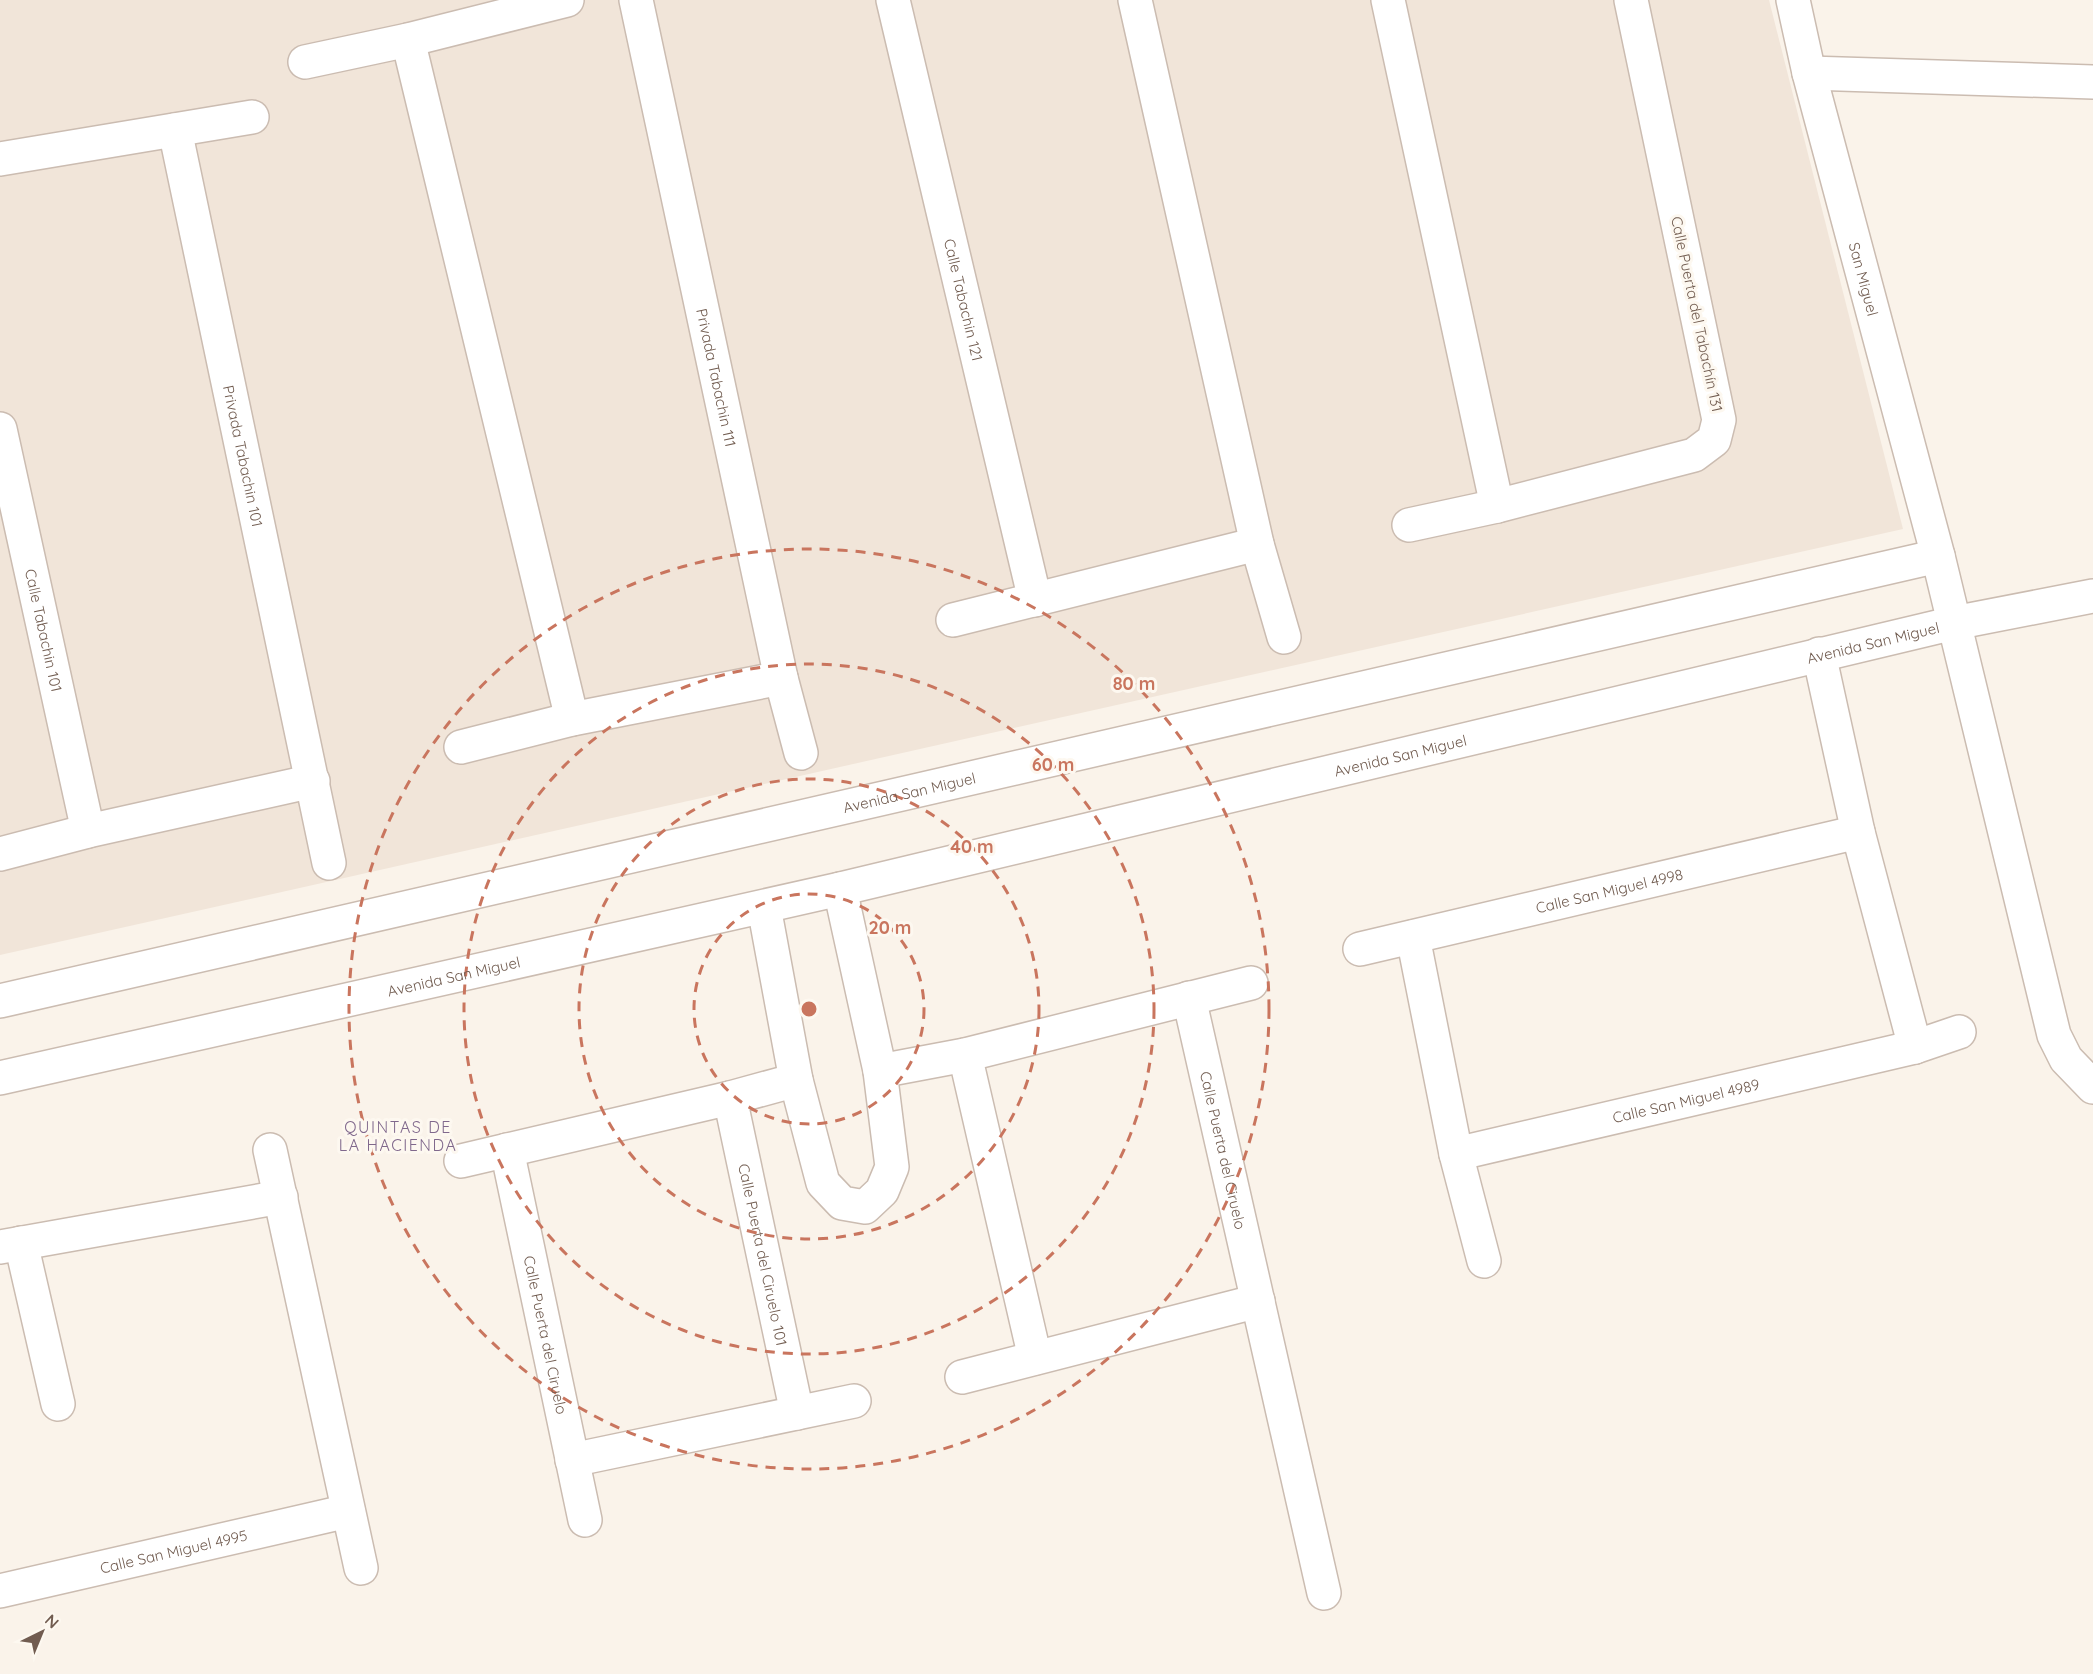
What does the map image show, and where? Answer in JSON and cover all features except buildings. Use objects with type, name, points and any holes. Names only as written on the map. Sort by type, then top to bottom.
[{"type":"street","points":[[305,62],[408,40],[567,0]]},
{"type":"street","name":"Privada Tabachin 111","points":[[636,0],[781,678],[801,753]]},
{"type":"street","name":"Calle Tabachin 121","points":[[893,0],[1035,600]]},
{"type":"street","points":[[1135,0],[1257,544],[1284,637]]},
{"type":"street","points":[[1388,0],[1497,506]]},
{"type":"street","name":"Calle Puerta del Tabachín 131","points":[[1409,525],[1497,506],[1694,455],[1714,440],[1719,420],[1631,0]]},
{"type":"street","name":"San Miguel","points":[[1793,0],[1809,73],[1938,556]]},
{"type":"street","points":[[408,40],[572,719]]},
{"type":"street","points":[[1809,73],[2093,82]]},
{"type":"street","points":[[0,159],[252,117]]},
{"type":"street","name":"Privada Tabachin 101","points":[[175,130],[329,863]]},
{"type":"street","name":"Calle Tabachin 101","points":[[0,429],[88,831]]},
{"type":"street","points":[[952,620],[1257,544]]},
{"type":"street","name":"Avenida San Miguel","points":[[0,1001],[1938,556],[1954,623],[764,907],[0,1078]]},
{"type":"street","points":[[2093,596],[1954,623],[2054,1035],[2066,1059],[2093,1087]]},
{"type":"street","points":[[1819,654],[1858,832],[1915,1047]]},
{"type":"street","points":[[462,747],[572,719],[781,678]]},
{"type":"street","points":[[0,854],[88,831],[313,781]]},
{"type":"street","name":"Calle San Miguel 4998","points":[[1360,949],[1858,832]]},
{"type":"street","points":[[764,907],[796,1080],[823,1183],[842,1203],[866,1207],[882,1191],[892,1167],[880,1071],[840,889]]},
{"type":"street","points":[[1413,937],[1456,1154],[1484,1261]]},
{"type":"street","points":[[880,1071],[965,1055],[1251,984]]},
{"type":"street","name":"Calle Puerta del Ciruelo","points":[[1189,998],[1324,1593]]},
{"type":"street","name":"Calle San Miguel 4989","points":[[1456,1154],[1915,1047],[1959,1032]]},
{"type":"street","points":[[965,1055],[1035,1358]]},
{"type":"street","points":[[461,1161],[730,1098],[796,1080]]},
{"type":"street","name":"Calle Puerta del Ciruelo 101","points":[[730,1098],[797,1413]]},
{"type":"street","points":[[270,1150],[361,1568]]},
{"type":"street","name":"Calle Puerta del Ciruelo","points":[[507,1150],[585,1520]]},
{"type":"street","points":[[58,1404],[10,1245],[280,1197]]},
{"type":"street","points":[[962,1377],[1258,1301]]},
{"type":"street","points":[[572,1460],[854,1401]]},
{"type":"street","name":"Calle San Miguel 4995","points":[[0,1591],[348,1511]]},
{"type":"shaded area","points":[[0,0],[1769,0],[1903,529],[0,955]]},
{"type":"district","name":"QUINTAS DE LA HACIENDA","points":[[398,1136]]}]
